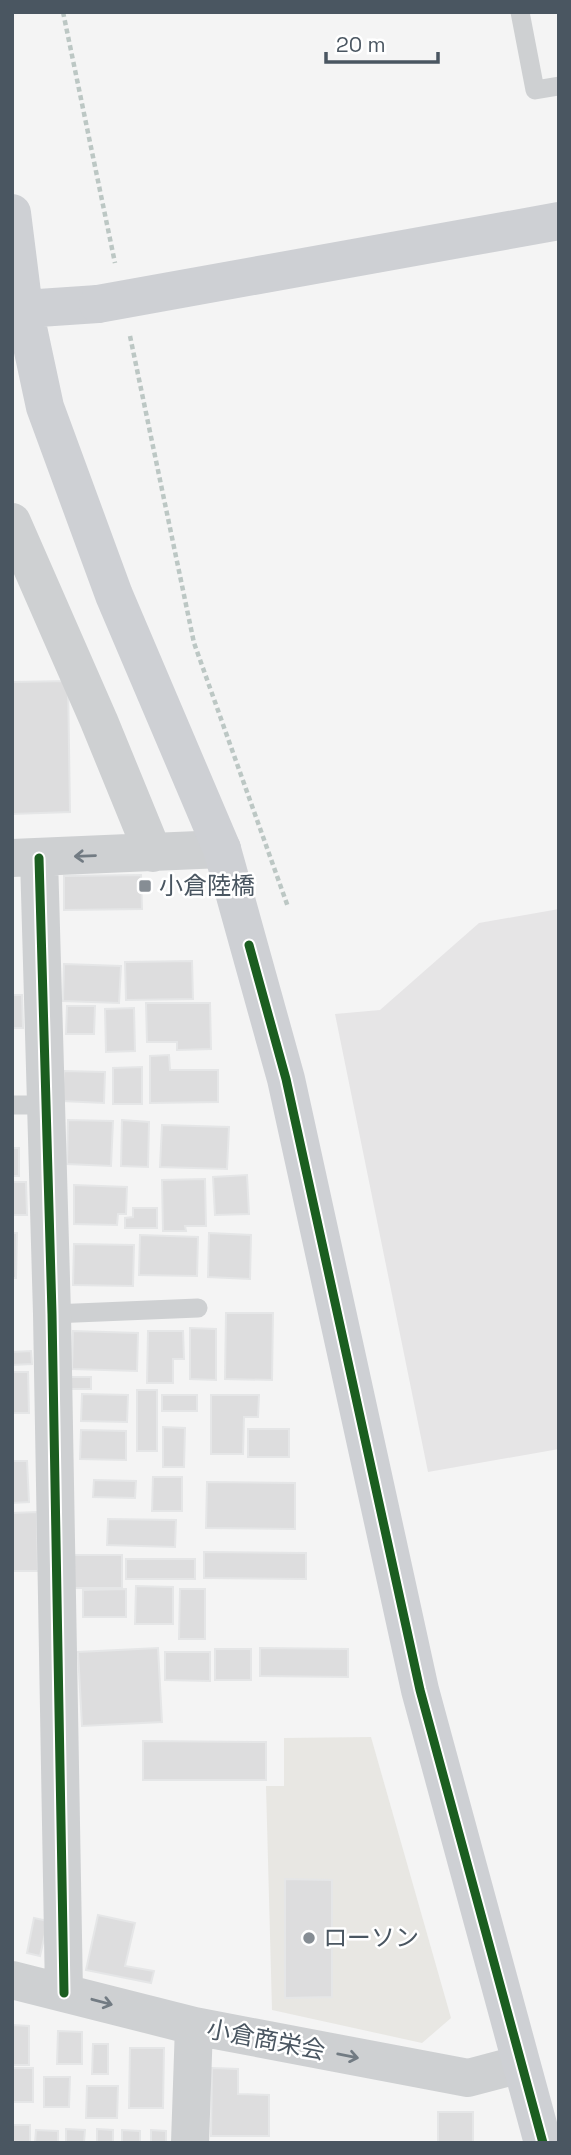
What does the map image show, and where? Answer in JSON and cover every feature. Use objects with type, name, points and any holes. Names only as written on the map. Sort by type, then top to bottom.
[{"type":"street","points":[[12,213],[24,309],[49,420],[114,595],[222,849],[286,1079],[420,1690],[543,2143]]},
{"type":"street","points":[[24,309],[108,289],[559,221]]},
{"type":"street","points":[[12,522],[153,853]]},
{"type":"street","points":[[64,1993],[52,1314],[29,1105],[26,858],[222,849]]},
{"type":"street","name":"小倉商栄会","points":[[12,1980],[194,2026],[468,2078],[521,2064]]},
{"type":"street","points":[[190,2143],[194,2026]]},
{"type":"lane","points":[[520,12],[535,90],[559,86]]},
{"type":"lane","points":[[52,1314],[198,1308]]},
{"type":"path","points":[[63,12],[108,289]]},
{"type":"path","points":[[129,329],[194,643],[288,908]]},
{"type":"shaded area","points":[[559,909],[559,1449],[428,1472],[335,1014],[380,1010],[479,923]]},
{"type":"shaded area","points":[[371,1737],[451,2018],[422,2043],[272,2010],[266,1786],[284,1786],[284,1738]]},
{"type":"building","points":[[68,681],[70,812],[12,814],[12,682]]},
{"type":"building","points":[[141,875],[142,909],[64,910],[64,876]]},
{"type":"building","points":[[192,961],[193,999],[126,1000],[125,962]]},
{"type":"building","points":[[64,964],[121,966],[119,1003],[63,1001]]},
{"type":"building","points":[[12,995],[22,995],[23,1028],[12,1028]]},
{"type":"building","points":[[146,1003],[210,1003],[211,1049],[177,1050],[177,1042],[147,1042]]},
{"type":"building","points":[[67,1006],[95,1006],[94,1034],[66,1034]]},
{"type":"building","points":[[134,1008],[135,1051],[106,1052],[105,1009]]},
{"type":"building","points":[[169,1055],[170,1070],[218,1070],[218,1102],[150,1103],[150,1056]]},
{"type":"building","points":[[142,1067],[142,1104],[113,1104],[113,1068]]},
{"type":"building","points":[[64,1071],[105,1072],[104,1103],[62,1101]]},
{"type":"building","points":[[68,1120],[113,1121],[111,1166],[67,1164]]},
{"type":"building","points":[[122,1120],[149,1122],[148,1167],[121,1166]]},
{"type":"building","points":[[162,1125],[229,1127],[227,1169],[160,1167]]},
{"type":"building","points":[[12,1148],[19,1148],[19,1176],[12,1176]]},
{"type":"building","points":[[247,1175],[249,1214],[215,1215],[213,1177]]},
{"type":"building","points":[[205,1179],[206,1226],[185,1226],[186,1231],[163,1231],[162,1180]]},
{"type":"building","points":[[12,1182],[26,1182],[27,1215],[12,1215]]},
{"type":"building","points":[[74,1185],[127,1187],[126,1214],[118,1214],[117,1225],[74,1224]]},
{"type":"building","points":[[133,1208],[157,1208],[157,1228],[125,1228],[125,1218],[133,1217]]},
{"type":"building","points":[[12,1233],[17,1233],[16,1278],[12,1278]]},
{"type":"building","points":[[209,1233],[251,1235],[250,1279],[208,1277]]},
{"type":"building","points":[[140,1235],[198,1237],[197,1276],[139,1275]]},
{"type":"building","points":[[74,1244],[134,1245],[133,1286],[73,1285]]},
{"type":"building","points":[[226,1313],[273,1313],[272,1380],[225,1379]]},
{"type":"building","points":[[190,1328],[216,1329],[216,1380],[190,1379]]},
{"type":"building","points":[[73,1331],[138,1333],[137,1371],[72,1369]]},
{"type":"building","points":[[148,1331],[183,1331],[184,1359],[173,1359],[173,1383],[147,1383]]},
{"type":"building","points":[[31,1351],[32,1364],[12,1365],[12,1352]]},
{"type":"building","points":[[12,1372],[28,1372],[29,1413],[12,1413]]},
{"type":"building","points":[[69,1377],[91,1377],[91,1389],[68,1389]]},
{"type":"building","points":[[137,1390],[157,1390],[157,1451],[137,1451]]},
{"type":"building","points":[[82,1394],[128,1395],[127,1422],[81,1421]]},
{"type":"building","points":[[162,1395],[197,1395],[197,1411],[162,1411]]},
{"type":"building","points":[[211,1395],[259,1395],[258,1417],[244,1417],[243,1454],[211,1454]]},
{"type":"building","points":[[163,1427],[185,1428],[184,1467],[163,1467]]},
{"type":"building","points":[[248,1429],[289,1429],[289,1457],[248,1457]]},
{"type":"building","points":[[81,1430],[126,1431],[126,1460],[80,1459]]},
{"type":"building","points":[[12,1461],[27,1461],[29,1502],[12,1503]]},
{"type":"building","points":[[153,1477],[182,1477],[182,1511],[152,1511]]},
{"type":"building","points":[[94,1480],[136,1481],[135,1498],[93,1497]]},
{"type":"building","points":[[207,1482],[295,1483],[295,1529],[206,1528]]},
{"type":"building","points":[[37,1512],[38,1571],[12,1571],[12,1513]]},
{"type":"building","points":[[108,1519],[176,1520],[175,1547],[107,1545]]},
{"type":"building","points":[[204,1552],[306,1553],[306,1579],[204,1578]]},
{"type":"building","points":[[71,1555],[122,1555],[122,1588],[71,1588]]},
{"type":"building","points":[[126,1559],[195,1559],[195,1579],[126,1579]]},
{"type":"building","points":[[136,1586],[173,1587],[173,1624],[135,1624]]},
{"type":"building","points":[[126,1589],[126,1617],[83,1617],[83,1590]]},
{"type":"building","points":[[180,1589],[205,1589],[205,1639],[179,1639]]},
{"type":"building","points":[[158,1648],[162,1722],[82,1726],[78,1652]]},
{"type":"building","points":[[260,1648],[348,1649],[348,1677],[260,1676]]},
{"type":"building","points":[[215,1649],[251,1649],[251,1680],[215,1680]]},
{"type":"building","points":[[165,1652],[210,1652],[210,1681],[165,1680]]},
{"type":"building","points":[[143,1741],[266,1742],[266,1780],[143,1780]]},
{"type":"building","name":"ローソン","points":[[285,1879],[332,1880],[332,1997],[285,1998]]},
{"type":"building","points":[[98,1915],[135,1923],[125,1966],[154,1971],[151,1983],[86,1970]]},
{"type":"building","points":[[34,1918],[48,1921],[40,1956],[27,1953]]},
{"type":"building","points":[[12,2025],[29,2026],[29,2065],[12,2065]]},
{"type":"building","points":[[58,2031],[82,2032],[82,2064],[57,2064]]},
{"type":"building","points":[[93,2044],[108,2044],[108,2074],[92,2074]]},
{"type":"building","points":[[130,2048],[164,2048],[163,2108],[129,2108]]},
{"type":"building","points":[[12,2068],[33,2068],[33,2102],[12,2102]]},
{"type":"building","points":[[212,2068],[238,2069],[238,2094],[269,2095],[269,2136],[211,2136]]},
{"type":"building","points":[[44,2077],[70,2077],[69,2107],[44,2107]]},
{"type":"building","points":[[87,2086],[118,2086],[117,2118],[86,2118]]},
{"type":"building","points":[[438,2112],[473,2112],[473,2143],[438,2143]]},
{"type":"building","points":[[12,2125],[30,2125],[30,2143],[12,2143]]},
{"type":"building","points":[[66,2129],[85,2130],[84,2143],[66,2143]]},
{"type":"building","points":[[97,2129],[113,2130],[113,2143],[97,2143]]},
{"type":"building","points":[[36,2130],[58,2131],[58,2143],[35,2143]]},
{"type":"building","points":[[122,2130],[140,2131],[140,2143],[122,2143]]},
{"type":"building","points":[[151,2130],[166,2131],[166,2143],[151,2143]]},
{"type":"cycle path","points":[[39,858],[52,1314],[64,1993]]},
{"type":"cycle path","points":[[249,945],[286,1079],[420,1690],[543,2143]]},
{"type":"place","name":"小倉陸橋","points":[[145,886]]},
{"type":"place","name":"ローソン","points":[[309,1938]]}]
